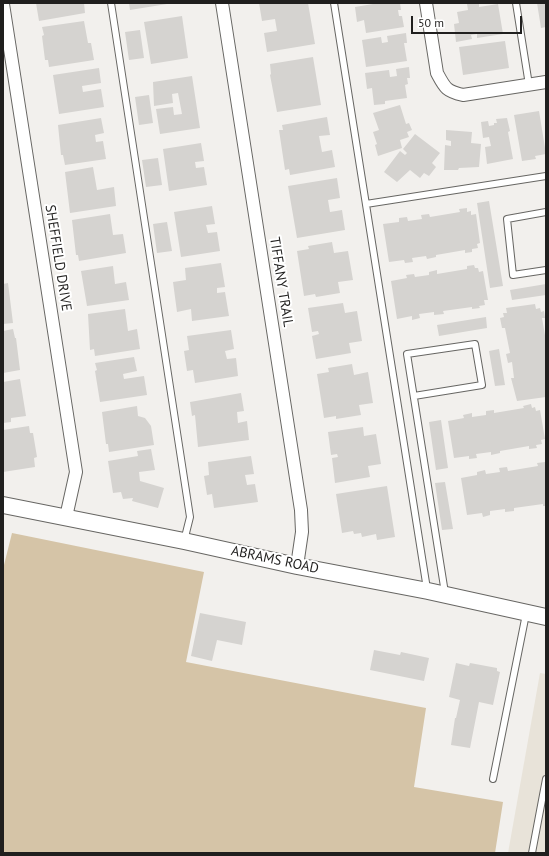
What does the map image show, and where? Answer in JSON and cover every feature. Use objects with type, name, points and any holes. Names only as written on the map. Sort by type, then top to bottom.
[{"type":"main road","name":"ABRAMS ROAD","points":[[3,505],[184,541],[297,566],[428,591],[546,617]]},
{"type":"street","name":"TIFFANY TRAIL","points":[[222,3],[301,510],[302,532],[297,566]]},
{"type":"street","points":[[426,3],[437,73],[442,83],[450,92],[463,95],[546,82]]},
{"type":"street","name":"SHEFFIELD DRIVE","points":[[3,4],[76,472],[66,517]]},
{"type":"lane","points":[[111,3],[190,517],[184,541]]},
{"type":"lane","points":[[334,3],[428,591]]},
{"type":"lane","points":[[516,3],[529,85]]},
{"type":"lane","points":[[366,204],[546,176]]},
{"type":"lane","points":[[546,212],[507,219],[514,275],[546,270]]},
{"type":"lane","points":[[414,396],[482,385],[475,344],[407,354],[445,595]]},
{"type":"lane","points":[[493,779],[527,613]]},
{"type":"lane","points":[[532,853],[546,779]]},
{"type":"shaded area","points":[[12,533],[204,572],[186,662],[426,708],[414,787],[503,802],[495,853],[3,853],[3,569]]},
{"type":"shaded area","points":[[540,673],[546,674],[546,853],[508,853]]},
{"type":"building","points":[[36,3],[84,3],[85,13],[39,21]]},
{"type":"building","points":[[129,3],[167,3],[167,4],[130,10]]},
{"type":"building","points":[[259,3],[308,3],[315,44],[267,52],[264,33],[277,31],[275,19],[262,21]]},
{"type":"building","points":[[379,3],[400,3],[401,10],[398,10],[399,16],[402,16],[404,27],[366,33],[364,20],[357,22],[355,7]]},
{"type":"building","points":[[479,3],[479,7],[498,4],[503,34],[477,38],[477,34],[471,35],[472,39],[456,42],[454,24],[459,23],[457,12],[468,10],[467,4]]},
{"type":"building","points":[[537,3],[546,3],[546,27],[541,28]]},
{"type":"building","points":[[182,16],[188,58],[151,64],[144,22]]},
{"type":"building","points":[[84,21],[88,43],[91,43],[94,60],[49,67],[48,60],[45,60],[42,36],[44,35],[42,27]]},
{"type":"building","points":[[140,30],[144,58],[129,60],[125,32]]},
{"type":"building","points":[[406,33],[407,43],[404,43],[407,61],[366,67],[362,40],[381,37],[382,43],[388,42],[387,36]]},
{"type":"building","points":[[505,41],[509,68],[463,75],[459,47]]},
{"type":"building","points":[[313,57],[321,105],[277,112],[270,75],[270,64]]},
{"type":"building","points":[[409,67],[410,78],[407,78],[408,84],[405,85],[407,98],[385,101],[385,104],[374,105],[372,88],[367,89],[365,73],[389,70],[390,77],[397,76],[396,69]]},
{"type":"building","points":[[99,68],[101,83],[82,86],[83,92],[101,89],[104,107],[59,114],[53,75]]},
{"type":"building","points":[[192,76],[200,128],[160,134],[156,109],[173,107],[174,115],[182,114],[178,93],[172,94],[173,103],[154,106],[153,82]]},
{"type":"building","points":[[149,95],[153,123],[139,125],[135,97]]},
{"type":"building","points":[[400,105],[406,124],[409,123],[412,130],[407,132],[409,137],[400,140],[402,148],[378,156],[375,145],[377,144],[373,132],[379,130],[373,113]]},
{"type":"building","points":[[539,111],[546,154],[535,156],[536,159],[522,161],[514,115]]},
{"type":"building","points":[[327,117],[330,135],[319,136],[322,152],[332,150],[335,167],[290,175],[289,169],[285,170],[279,130],[283,130],[282,125]]},
{"type":"building","points":[[101,118],[104,133],[95,135],[96,142],[103,141],[106,159],[65,165],[63,155],[61,155],[58,125]]},
{"type":"building","points":[[507,118],[513,159],[487,164],[485,147],[491,146],[489,137],[483,138],[481,122],[488,121],[489,126],[497,123],[496,119]]},
{"type":"building","points":[[446,130],[472,132],[471,143],[481,144],[479,167],[444,170],[445,145],[451,146],[451,141],[446,140]]},
{"type":"building","points":[[415,134],[440,153],[432,163],[436,167],[429,176],[424,173],[420,178],[410,170],[397,182],[384,172],[400,151],[405,155],[407,153],[403,149]]},
{"type":"building","points":[[201,143],[204,161],[195,162],[196,168],[204,167],[207,185],[169,191],[163,149]]},
{"type":"building","points":[[158,158],[162,185],[146,187],[142,160]]},
{"type":"building","points":[[93,167],[97,190],[114,187],[116,206],[70,213],[65,172]]},
{"type":"building","points":[[337,178],[340,198],[328,200],[330,212],[342,210],[345,230],[297,238],[288,186]]},
{"type":"building","points":[[489,201],[503,286],[490,288],[477,203]]},
{"type":"building","points":[[212,206],[215,224],[206,225],[208,233],[217,232],[220,251],[181,257],[174,212]]},
{"type":"building","points":[[467,208],[467,212],[471,211],[471,215],[476,214],[480,243],[477,244],[478,248],[472,249],[472,252],[465,253],[465,250],[436,255],[436,257],[427,259],[426,256],[412,258],[413,262],[405,263],[404,260],[389,262],[383,224],[399,222],[399,218],[407,217],[408,221],[422,219],[421,215],[429,214],[430,217],[460,212],[459,209]]},
{"type":"building","points":[[110,214],[113,235],[123,234],[126,253],[79,261],[78,255],[76,255],[72,220]]},
{"type":"building","points":[[167,222],[172,251],[157,253],[153,224]]},
{"type":"building","points":[[332,242],[334,253],[348,251],[353,280],[338,282],[340,293],[316,297],[315,294],[304,296],[297,251],[309,249],[308,246]]},
{"type":"building","points":[[221,263],[225,287],[217,288],[217,293],[225,292],[229,316],[192,321],[191,309],[177,312],[173,282],[186,280],[185,268]]},
{"type":"building","points":[[474,265],[475,268],[478,268],[479,272],[483,271],[488,300],[484,300],[485,305],[479,306],[480,308],[472,309],[472,307],[443,311],[444,314],[434,315],[434,312],[419,314],[420,318],[412,320],[412,316],[397,319],[391,281],[407,278],[406,275],[414,274],[415,277],[429,275],[429,272],[437,270],[437,274],[467,269],[467,266]]},
{"type":"building","points":[[113,266],[115,284],[126,282],[129,300],[87,306],[81,271]]},
{"type":"building","points":[[8,283],[13,323],[3,324],[3,284]]},
{"type":"building","points":[[546,284],[546,295],[512,300],[510,290]]},
{"type":"building","points":[[343,303],[345,313],[357,311],[362,341],[349,343],[351,353],[316,359],[312,336],[319,334],[318,331],[312,332],[308,308]]},
{"type":"building","points":[[535,304],[536,309],[540,308],[541,312],[544,311],[545,318],[542,318],[546,341],[546,397],[517,401],[511,378],[514,378],[512,362],[508,363],[506,354],[510,353],[505,328],[502,328],[500,318],[504,317],[503,313],[507,313],[506,308]]},
{"type":"building","points":[[125,309],[128,331],[137,329],[140,349],[95,356],[94,349],[90,350],[88,314]]},
{"type":"building","points":[[486,317],[487,328],[439,336],[437,325]]},
{"type":"building","points":[[13,329],[16,338],[20,370],[3,373],[3,331]]},
{"type":"building","points":[[231,330],[234,349],[225,351],[227,359],[236,358],[238,376],[195,383],[193,370],[187,371],[184,351],[189,350],[187,336]]},
{"type":"building","points":[[499,349],[505,385],[495,386],[489,351]]},
{"type":"building","points":[[134,357],[137,371],[123,374],[124,379],[144,376],[147,395],[100,402],[95,363]]},
{"type":"building","points":[[352,364],[354,375],[368,372],[373,403],[359,405],[361,415],[336,419],[336,416],[324,418],[317,374],[329,372],[328,368]]},
{"type":"building","points":[[20,379],[26,416],[11,418],[11,422],[3,423],[3,382]]},
{"type":"building","points":[[241,393],[244,411],[237,412],[238,423],[247,421],[249,440],[198,447],[195,415],[192,416],[190,402]]},
{"type":"building","points":[[531,404],[532,408],[535,407],[536,411],[540,410],[545,439],[541,440],[542,444],[536,445],[537,448],[529,449],[529,446],[500,451],[500,453],[491,455],[491,452],[476,454],[477,458],[469,459],[469,456],[454,458],[448,421],[464,418],[463,415],[472,413],[472,417],[486,415],[486,411],[494,410],[494,413],[524,408],[523,406]]},
{"type":"building","points":[[137,406],[138,416],[145,418],[151,426],[154,445],[109,452],[108,444],[106,444],[102,412]]},
{"type":"building","points":[[441,420],[448,468],[436,470],[429,422]]},
{"type":"building","points":[[29,426],[30,433],[33,433],[37,457],[34,458],[35,467],[3,472],[3,430]]},
{"type":"building","points":[[363,427],[364,436],[376,434],[381,464],[368,466],[370,477],[335,483],[332,458],[338,457],[337,454],[331,455],[328,432]]},
{"type":"building","points":[[151,449],[155,470],[139,472],[140,481],[164,488],[158,508],[132,501],[133,498],[123,499],[121,492],[113,493],[108,461],[138,456],[137,451]]},
{"type":"building","points":[[251,456],[254,474],[245,475],[247,485],[255,484],[258,502],[214,508],[212,494],[207,495],[204,476],[209,475],[208,462]]},
{"type":"building","points":[[545,462],[546,506],[543,506],[543,504],[514,508],[514,511],[505,512],[505,509],[490,511],[490,515],[483,517],[482,513],[467,515],[461,478],[477,475],[477,472],[485,470],[486,474],[500,472],[499,468],[507,467],[508,471],[538,466],[537,463]]},
{"type":"building","points":[[445,482],[453,529],[442,530],[435,483]]},
{"type":"building","points":[[387,486],[395,537],[377,540],[376,534],[362,537],[361,533],[354,534],[353,531],[342,533],[336,494]]},
{"type":"building","points":[[200,613],[246,622],[242,645],[217,640],[212,661],[191,656]]},
{"type":"building","points":[[374,650],[400,655],[401,652],[429,658],[424,681],[370,670]]},
{"type":"building","points":[[456,663],[469,666],[470,663],[497,668],[497,671],[500,672],[493,705],[479,702],[470,748],[451,745],[455,718],[460,700],[449,697]]}]
